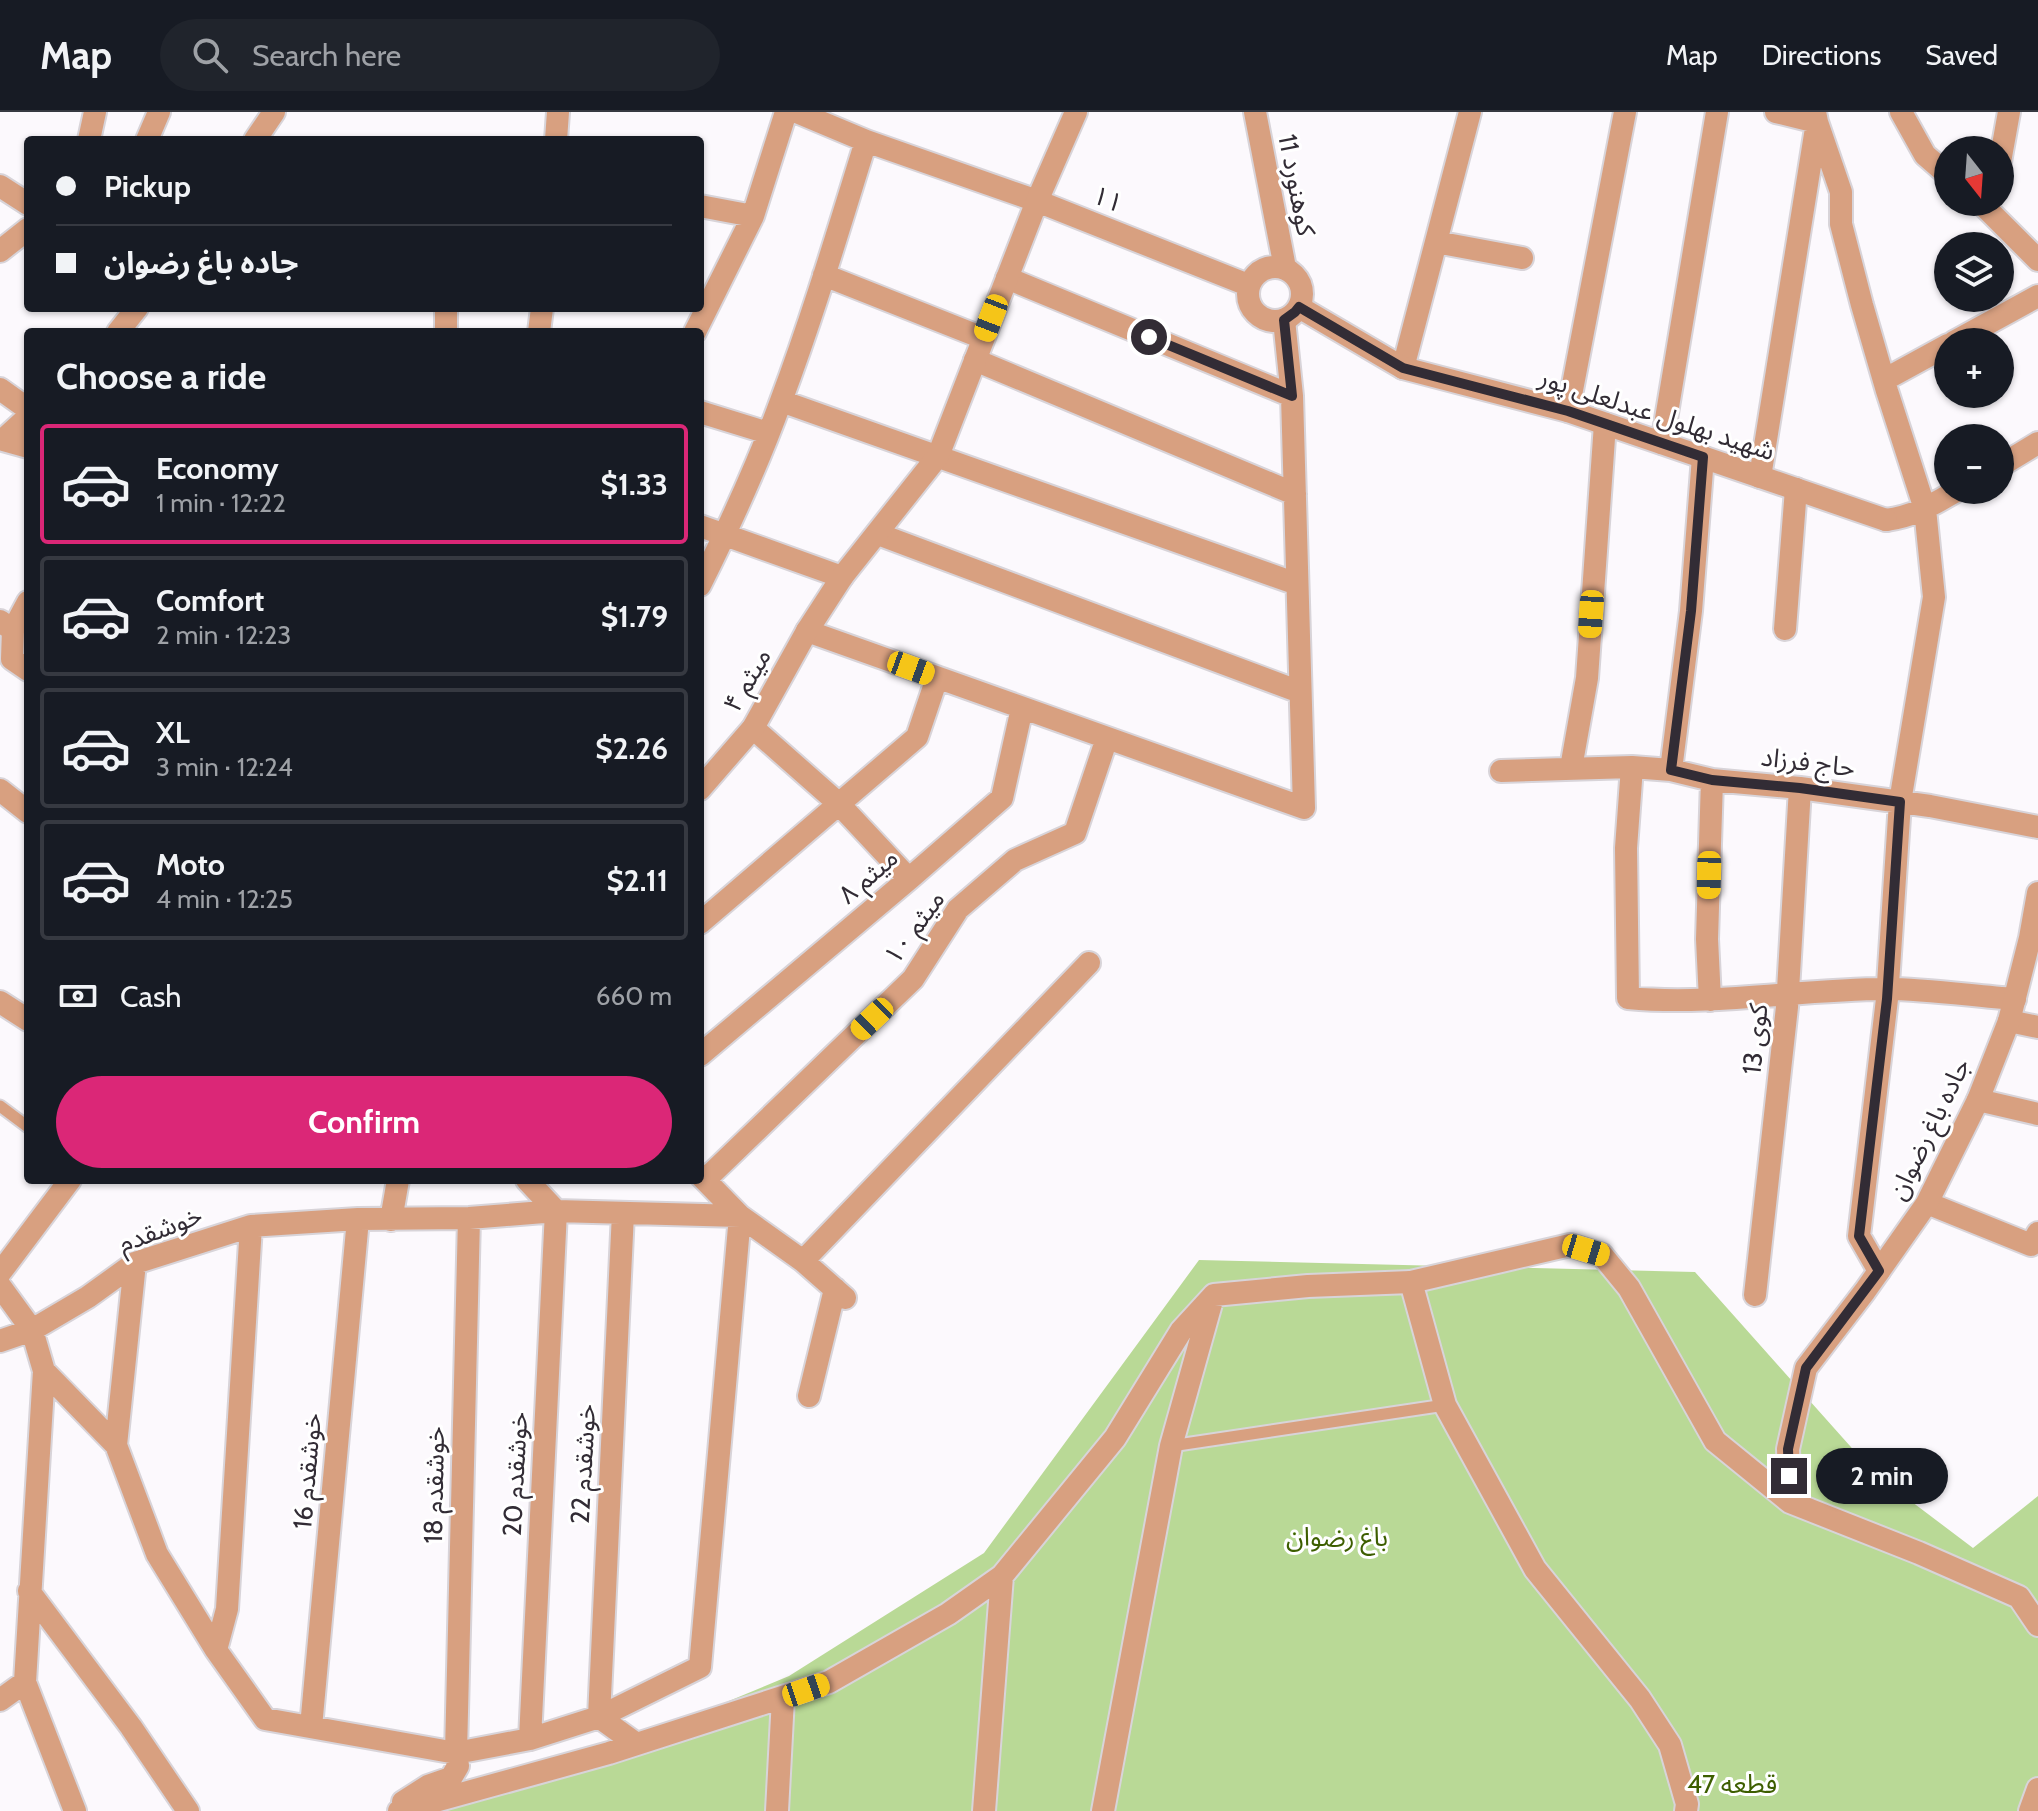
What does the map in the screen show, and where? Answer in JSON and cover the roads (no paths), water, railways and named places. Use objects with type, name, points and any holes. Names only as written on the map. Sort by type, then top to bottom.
[{"type":"street","points":[[90,136],[95,112]]},
{"type":"street","points":[[149,136],[159,112]]},
{"type":"street","points":[[258,136],[274,112]]},
{"type":"street","points":[[556,136],[558,112]]},
{"type":"street","points":[[697,328],[753,216],[786,112]]},
{"type":"street","name":"۱۱","points":[[797,112],[866,141],[1037,201],[1248,285]]},
{"type":"street","points":[[1037,201],[1076,112]]},
{"type":"street","name":"کوهنورد 11","points":[[1255,112],[1285,268]]},
{"type":"street","points":[[1403,368],[1470,112]]},
{"type":"street","points":[[1568,411],[1625,112]]},
{"type":"street","points":[[1662,443],[1717,112]]},
{"type":"street","points":[[1776,112],[1816,117]]},
{"type":"street","points":[[1901,112],[1925,155],[1934,163]]},
{"type":"street","points":[[2005,136],[2009,112]]},
{"type":"street","points":[[1816,117],[1841,192],[1841,224],[1884,380],[1925,509],[1934,597],[1900,802],[1887,989],[1859,1236],[1879,1271]]},
{"type":"street","points":[[1760,477],[1816,117]]},
{"type":"street","points":[[704,577],[781,401],[866,141]]},
{"type":"street","points":[[0,186],[24,201]]},
{"type":"street","name":"۴ میثم","points":[[704,784],[753,728],[807,631],[842,577],[938,456],[1037,201]]},
{"type":"street","points":[[704,207],[753,216]]},
{"type":"street","points":[[1994,216],[2038,260]]},
{"type":"street","points":[[0,251],[24,232]]},
{"type":"street","points":[[1436,242],[1522,258]]},
{"type":"street","points":[[1267,267],[1285,268],[1299,280],[1302,298],[1292,313],[1276,322],[1267,320],[1248,303],[1248,285],[1259,271],[1267,267]]},
{"type":"street","points":[[824,275],[983,338]]},
{"type":"street","points":[[1007,278],[1292,396]]},
{"type":"street","points":[[1980,328],[2038,296]]},
{"type":"street","points":[[121,328],[134,312]]},
{"type":"street","points":[[807,631],[1304,808],[1292,313]]},
{"type":"street","name":"شهید بهلول عبدلعلی پور","points":[[1292,313],[1403,368],[1568,411],[1886,520],[1906,517],[1934,504]]},
{"type":"street","points":[[1884,380],[1934,353]]},
{"type":"street","points":[[975,360],[1295,494]]},
{"type":"street","points":[[0,389],[24,406]]},
{"type":"street","points":[[781,401],[1297,584]]},
{"type":"street","points":[[704,413],[768,433]]},
{"type":"street","points":[[2,443],[24,421]]},
{"type":"street","points":[[1571,768],[1587,678],[1605,424]]},
{"type":"street","points":[[2,443],[24,446]]},
{"type":"street","points":[[2014,458],[2038,443]]},
{"type":"street","points":[[1671,770],[1691,611],[1703,457]]},
{"type":"street","points":[[1785,629],[1796,489]]},
{"type":"street","points":[[704,528],[842,577]]},
{"type":"street","points":[[878,534],[1300,692]]},
{"type":"street","points":[[24,606],[6,625],[12,659],[24,667]]},
{"type":"street","points":[[704,920],[917,737],[937,678]]},
{"type":"street","name":"۸ میثم","points":[[704,1052],[1002,798],[1022,708]]},
{"type":"street","points":[[753,728],[838,803],[909,879]]},
{"type":"street","name":"۱۰ میثم","points":[[704,1176],[913,979],[958,909],[1015,860],[1075,833],[1107,738]]},
{"type":"street","points":[[1632,767],[1626,848],[1628,998],[1710,1000],[1887,989],[2012,1010],[2038,1027]]},
{"type":"street","name":"حاج فرزاد","points":[[1501,771],[1632,767],[1671,770],[1712,780],[1900,802],[2038,827]]},
{"type":"street","points":[[1710,1000],[1707,939],[1712,780]]},
{"type":"street","name":"کوی 13","points":[[1755,1295],[1788,994],[1800,788]]},
{"type":"street","points":[[0,790],[24,809]]},
{"type":"street","name":"جاده باغ رضوان","points":[[1790,1502],[1788,1449],[1806,1368],[1927,1203],[1978,1100],[2012,1010],[2034,938],[2038,893]]},
{"type":"street","points":[[803,1261],[1089,963]]},
{"type":"street","points":[[0,1002],[24,1017]]},
{"type":"street","points":[[1978,1100],[2038,1114]]},
{"type":"street","points":[[704,1178],[740,1216],[803,1261],[840,1293],[809,1396]]},
{"type":"street","points":[[0,1273],[67,1184]]},
{"type":"street","points":[[391,1220],[397,1184]]},
{"type":"street","points":[[531,1184],[556,1211]]},
{"type":"street","points":[[1927,1203],[2031,1245],[2038,1233]]},
{"type":"street","name":"خوشقدم","points":[[0,1341],[32,1330],[88,1297],[135,1263],[251,1226],[358,1219],[469,1218],[556,1211],[740,1216]]},
{"type":"street","name":"خوشقدم 20","points":[[530,1739],[556,1211]]},
{"type":"street","name":"خوشقدم 22","points":[[599,1717],[623,1213]]},
{"type":"street","points":[[44,1371],[116,1445],[157,1554],[216,1650],[265,1719],[456,1753],[530,1739],[599,1717],[700,1667],[740,1216]]},
{"type":"street","name":"خوشقدم 18","points":[[456,1753],[469,1218]]},
{"type":"street","name":"خوشقدم 16","points":[[311,1727],[358,1219]]},
{"type":"street","points":[[216,1650],[227,1609],[251,1226]]},
{"type":"street","points":[[399,1811],[609,1753],[829,1682],[948,1614],[1002,1576],[1115,1438],[1181,1331],[1214,1295],[1308,1286],[1411,1282],[1570,1245],[1602,1255],[1629,1288],[1715,1441],[1790,1502],[2019,1597],[2038,1625]]},
{"type":"street","points":[[116,1445],[135,1263]]},
{"type":"street","points":[[1411,1282],[1445,1405],[1535,1569],[1640,1699],[1670,1745],[1687,1804],[1686,1811]]},
{"type":"street","points":[[0,1286],[32,1330],[44,1371],[25,1682],[75,1811]]},
{"type":"street","points":[[1103,1811],[1171,1446],[1214,1295]]},
{"type":"street","points":[[984,1811],[1002,1576]]},
{"type":"street","points":[[29,1591],[131,1727],[188,1811]]},
{"type":"street","points":[[0,1700],[25,1682]]},
{"type":"street","points":[[777,1811],[783,1698]]},
{"type":"street","points":[[599,1717],[635,1743]]},
{"type":"street","points":[[388,1811],[428,1786],[451,1778],[458,1766],[456,1753]]},
{"type":"lane","points":[[0,1106],[24,1124]]},
{"type":"lane","points":[[1171,1446],[1445,1405]]},
{"type":"park label","name":"باغ رضوان","points":[[1337,1537]]},
{"type":"park label","name":"قطعه 47","points":[[1732,1784]]}]
